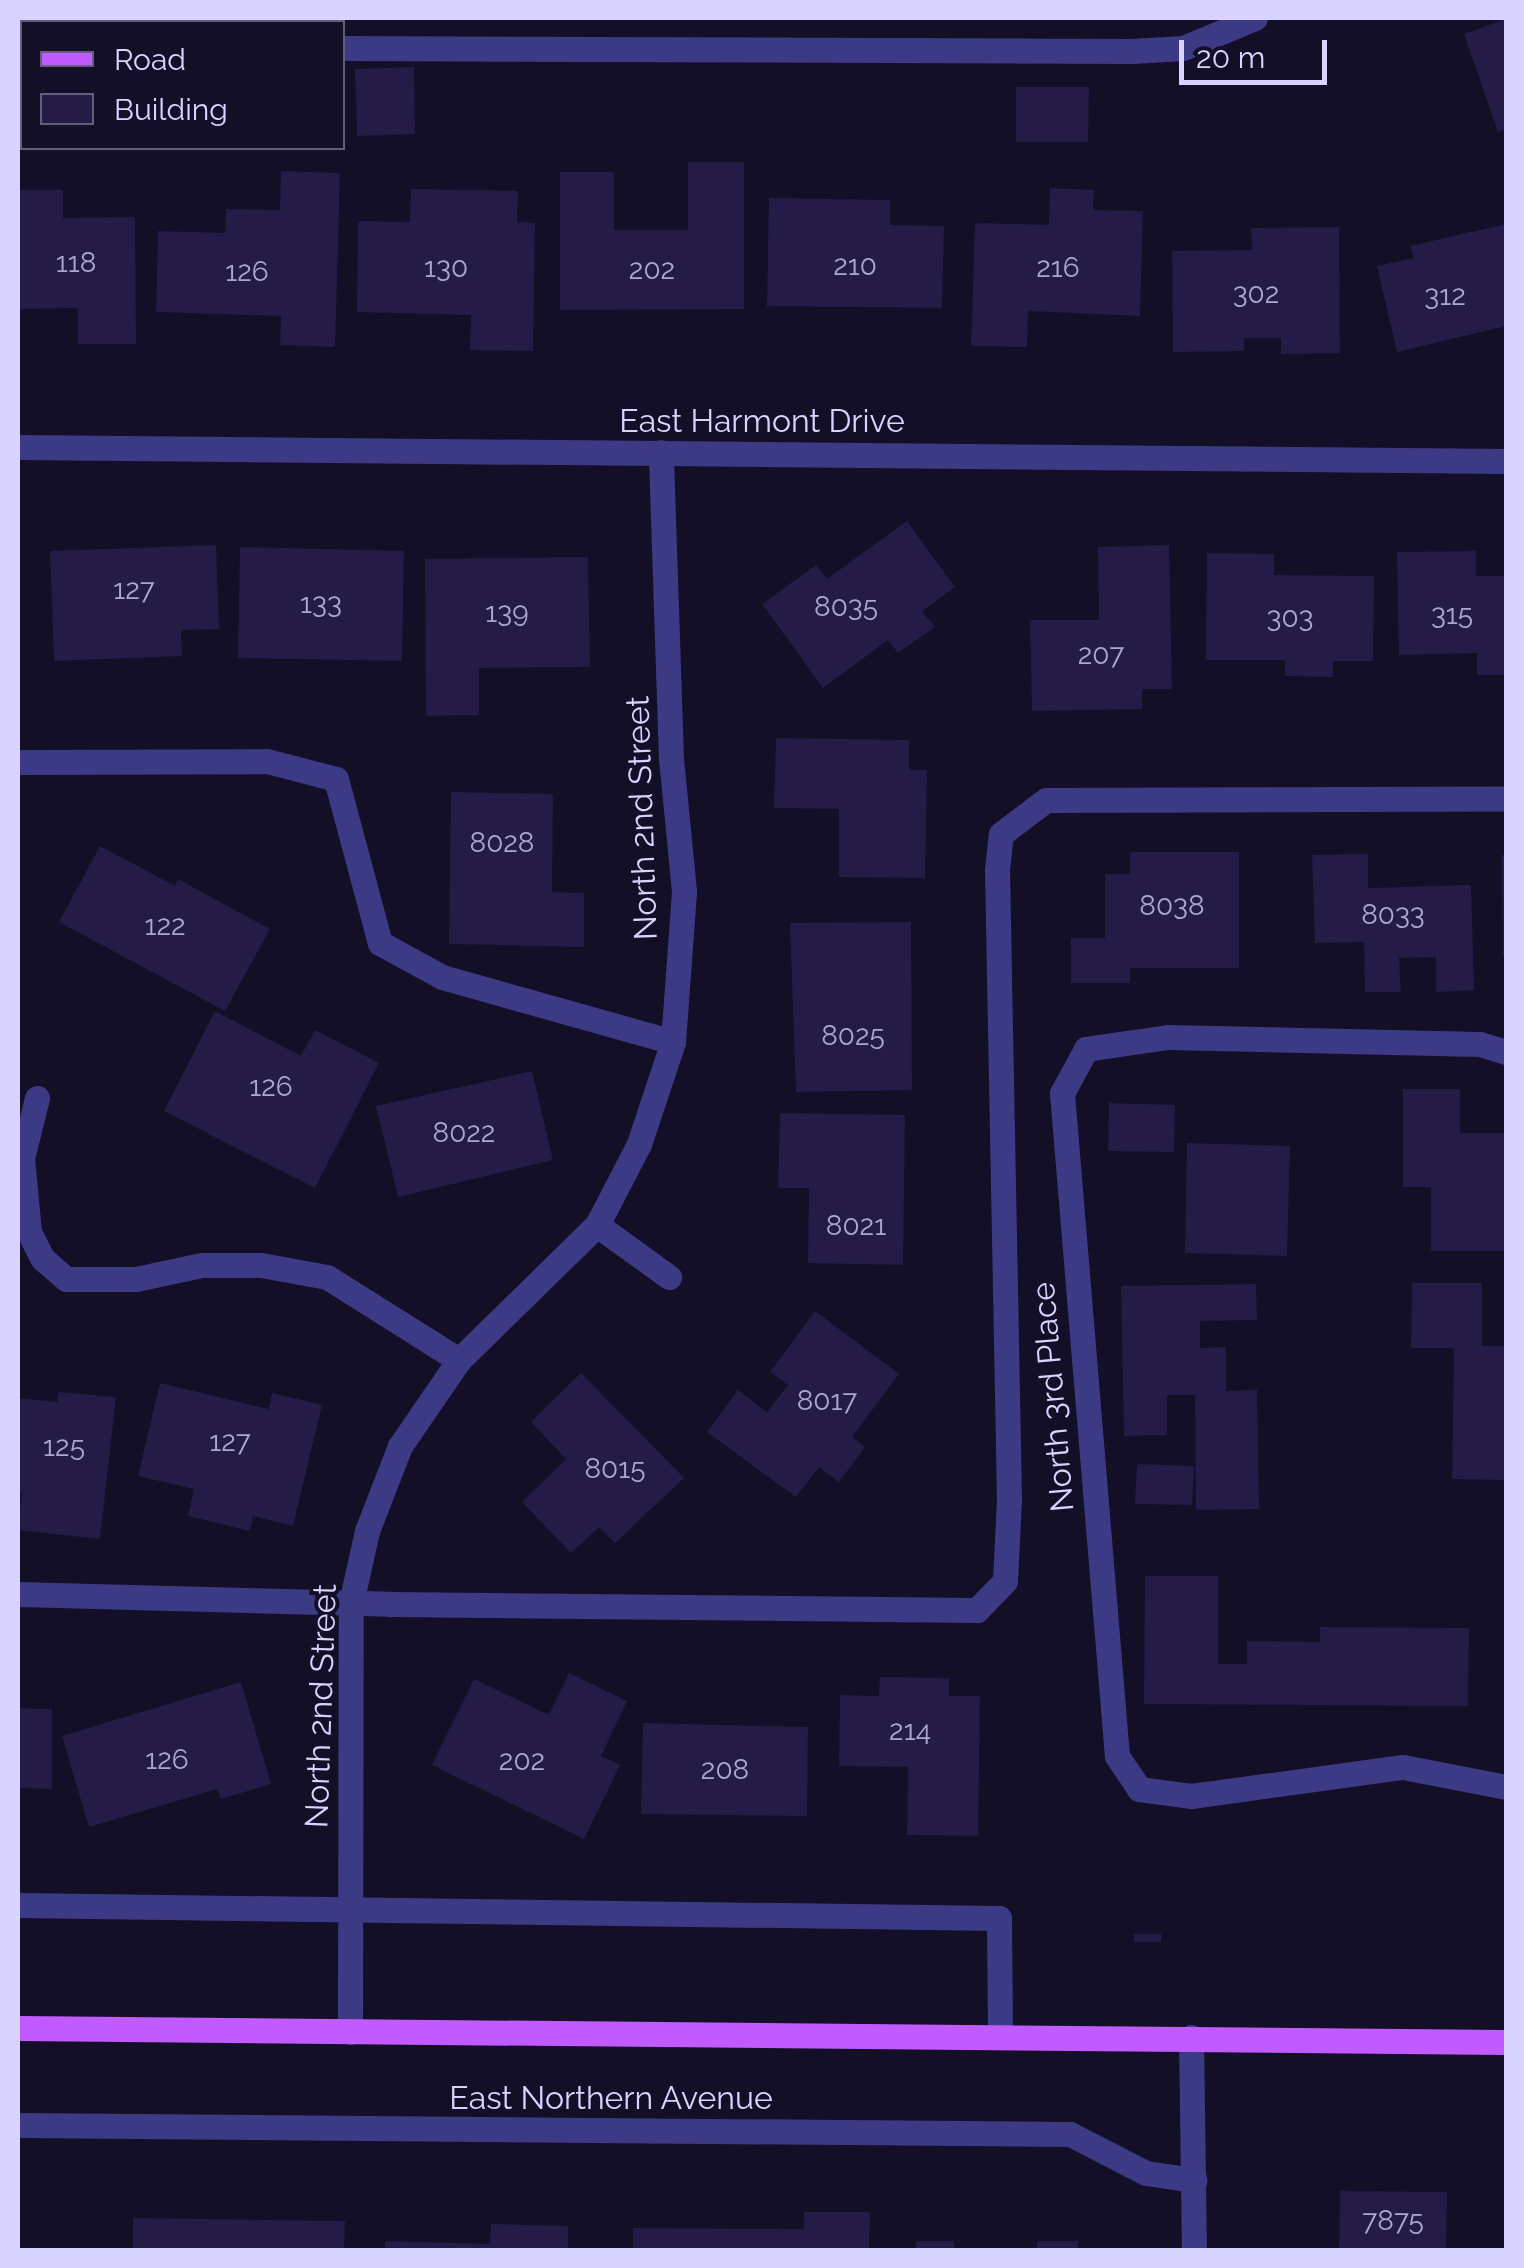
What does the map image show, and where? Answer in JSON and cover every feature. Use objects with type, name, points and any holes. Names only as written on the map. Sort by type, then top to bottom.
[{"type":"main road","name":"East Northern Avenue","points":[[18,2028],[1192,2036],[1506,2042]]},
{"type":"street","points":[[345,48],[1132,51],[1182,48],[1255,18]]},
{"type":"street","name":"East Harmont Drive","points":[[18,447],[1506,461]]},
{"type":"street","name":"North 2nd Street","points":[[350,2032],[351,1603],[367,1531],[400,1446],[458,1360],[596,1225],[639,1144],[674,1042],[684,891],[671,759],[661,452]]},
{"type":"street","points":[[18,762],[267,760],[336,779],[380,943],[442,977],[674,1042]]},
{"type":"street","points":[[18,1594],[351,1603],[977,1610],[1005,1581],[1009,1500],[997,870],[1002,834],[1046,800],[1506,798]]},
{"type":"street","name":"North 3rd Place","points":[[1506,1052],[1480,1044],[1168,1037],[1086,1049],[1062,1093],[1117,1756],[1138,1789],[1192,1796],[1403,1767],[1506,1788]]},
{"type":"street","points":[[37,1098],[22,1158],[29,1232],[44,1259],[66,1279],[136,1279],[202,1265],[261,1265],[327,1277],[458,1360]]},
{"type":"street","points":[[596,1225],[669,1277]]},
{"type":"street","points":[[18,1905],[999,1918],[1000,2035]]},
{"type":"street","points":[[1192,2036],[1194,2250]]},
{"type":"street","name":"East Northern Avenue","points":[[18,2125],[1070,2134],[1146,2174],[1194,2180]]},
{"type":"building","points":[[1506,19],[1506,129],[1498,132],[1464,34]]},
{"type":"building","points":[[414,67],[415,134],[357,136],[355,69]]},
{"type":"building","points":[[1016,87],[1089,87],[1088,142],[1016,142]]},
{"type":"building","points":[[688,162],[744,162],[744,309],[560,310],[560,172],[614,172],[614,230],[688,230]]},
{"type":"building","points":[[281,171],[340,173],[335,347],[280,345],[281,316],[156,312],[158,231],[225,233],[226,209],[280,210]]},
{"type":"building","points":[[1050,188],[1094,190],[1093,210],[1143,211],[1140,316],[1028,311],[1027,347],[971,346],[975,223],[1049,225]]},
{"type":"building","points":[[411,189],[518,191],[517,222],[535,223],[533,351],[470,350],[471,315],[357,312],[358,221],[410,222]]},
{"type":"building","points":[[18,190],[63,190],[63,218],[135,217],[136,344],[78,344],[78,308],[18,309]]},
{"type":"building","points":[[769,198],[890,200],[890,225],[944,226],[942,308],[767,306]]},
{"type":"building","points":[[1506,224],[1506,326],[1397,352],[1377,266],[1414,258],[1410,246]]},
{"type":"building","points":[[1339,227],[1340,353],[1281,354],[1281,338],[1244,338],[1244,351],[1173,352],[1172,251],[1252,250],[1251,228]]},
{"type":"building","points":[[907,521],[955,587],[922,611],[935,627],[898,653],[888,640],[823,688],[762,604],[816,565],[827,579]]},
{"type":"building","points":[[216,545],[219,629],[181,630],[182,656],[54,661],[50,551]]},
{"type":"building","points":[[1169,545],[1172,689],[1142,689],[1142,709],[1032,711],[1030,620],[1099,620],[1098,547]]},
{"type":"building","points":[[240,547],[404,551],[402,661],[238,658]]},
{"type":"building","points":[[1476,551],[1476,576],[1506,576],[1506,675],[1477,675],[1477,653],[1399,655],[1397,552]]},
{"type":"building","points":[[1207,553],[1274,554],[1274,575],[1374,576],[1373,661],[1333,661],[1333,677],[1285,676],[1285,660],[1206,660]]},
{"type":"building","points":[[588,557],[590,667],[479,668],[479,715],[426,716],[425,559]]},
{"type":"building","points":[[776,738],[909,740],[909,770],[927,770],[925,878],[839,877],[839,809],[774,808]]},
{"type":"building","points":[[451,792],[553,794],[552,892],[584,893],[584,947],[449,944]]},
{"type":"building","points":[[100,846],[175,886],[178,879],[270,929],[225,1011],[59,922]]},
{"type":"building","points":[[1130,852],[1239,852],[1239,968],[1130,968],[1130,983],[1071,983],[1071,938],[1105,938],[1105,874],[1130,874]]},
{"type":"building","points":[[1368,854],[1368,888],[1471,885],[1474,990],[1436,992],[1436,957],[1399,958],[1401,992],[1365,992],[1364,942],[1315,943],[1312,855]]},
{"type":"building","points":[[1502,855],[1506,855],[1506,957],[1503,957]]},
{"type":"building","points":[[911,922],[912,1090],[796,1092],[790,923]]},
{"type":"building","points":[[215,1011],[301,1056],[315,1030],[379,1063],[315,1188],[164,1111]]},
{"type":"building","points":[[532,1071],[553,1160],[398,1197],[376,1106]]},
{"type":"building","points":[[1403,1089],[1460,1089],[1460,1133],[1506,1133],[1506,1251],[1431,1251],[1431,1187],[1403,1187]]},
{"type":"building","points":[[1109,1103],[1175,1105],[1174,1152],[1108,1151]]},
{"type":"building","points":[[780,1113],[905,1115],[903,1265],[808,1263],[809,1188],[778,1188]]},
{"type":"building","points":[[1187,1143],[1290,1146],[1287,1256],[1185,1253]]},
{"type":"building","points":[[1412,1283],[1482,1283],[1482,1346],[1506,1346],[1506,1480],[1452,1479],[1454,1348],[1411,1348]]},
{"type":"building","points":[[1256,1284],[1257,1320],[1200,1321],[1200,1348],[1226,1347],[1226,1391],[1257,1390],[1259,1509],[1196,1510],[1195,1395],[1167,1395],[1167,1435],[1124,1436],[1121,1286]]},
{"type":"building","points":[[815,1311],[899,1374],[852,1437],[865,1447],[839,1482],[819,1467],[796,1497],[707,1432],[738,1390],[767,1412],[788,1385],[770,1372]]},
{"type":"building","points":[[581,1373],[684,1478],[615,1543],[599,1527],[571,1553],[522,1502],[566,1459],[531,1422]]},
{"type":"building","points":[[160,1383],[269,1409],[272,1393],[322,1405],[293,1526],[253,1516],[250,1531],[188,1516],[194,1489],[138,1476]]},
{"type":"building","points":[[58,1392],[116,1397],[100,1539],[18,1530],[22,1493],[18,1493],[18,1398],[57,1402]]},
{"type":"building","points":[[1137,1464],[1194,1466],[1192,1505],[1135,1504]]},
{"type":"building","points":[[1145,1576],[1218,1576],[1218,1664],[1247,1664],[1247,1641],[1320,1642],[1320,1627],[1469,1628],[1468,1706],[1144,1704]]},
{"type":"building","points":[[569,1673],[627,1701],[601,1756],[620,1765],[584,1839],[432,1765],[474,1679],[549,1715]]},
{"type":"building","points":[[880,1677],[949,1678],[949,1696],[980,1696],[978,1836],[907,1835],[908,1767],[839,1766],[840,1695],[879,1696]]},
{"type":"building","points":[[241,1682],[271,1784],[221,1799],[217,1789],[89,1827],[62,1736]]},
{"type":"building","points":[[18,1708],[52,1709],[52,1789],[18,1788]]},
{"type":"building","points":[[643,1723],[808,1727],[807,1816],[641,1814]]},
{"type":"building","points":[[1134,1934],[1161,1934],[1161,1942],[1134,1942]]},
{"type":"building","points":[[1340,2191],[1447,2192],[1446,2250],[1339,2250]]},
{"type":"building","points":[[804,2212],[870,2212],[869,2250],[633,2250],[633,2228],[804,2229]]},
{"type":"building","points":[[133,2218],[345,2221],[344,2250],[133,2250]]},
{"type":"building","points":[[491,2224],[568,2226],[568,2250],[385,2250],[385,2241],[490,2244]]},
{"type":"building","points":[[916,2241],[954,2241],[954,2250],[916,2250]]},
{"type":"building","points":[[1037,2241],[1078,2241],[1078,2250],[1037,2250]]}]
